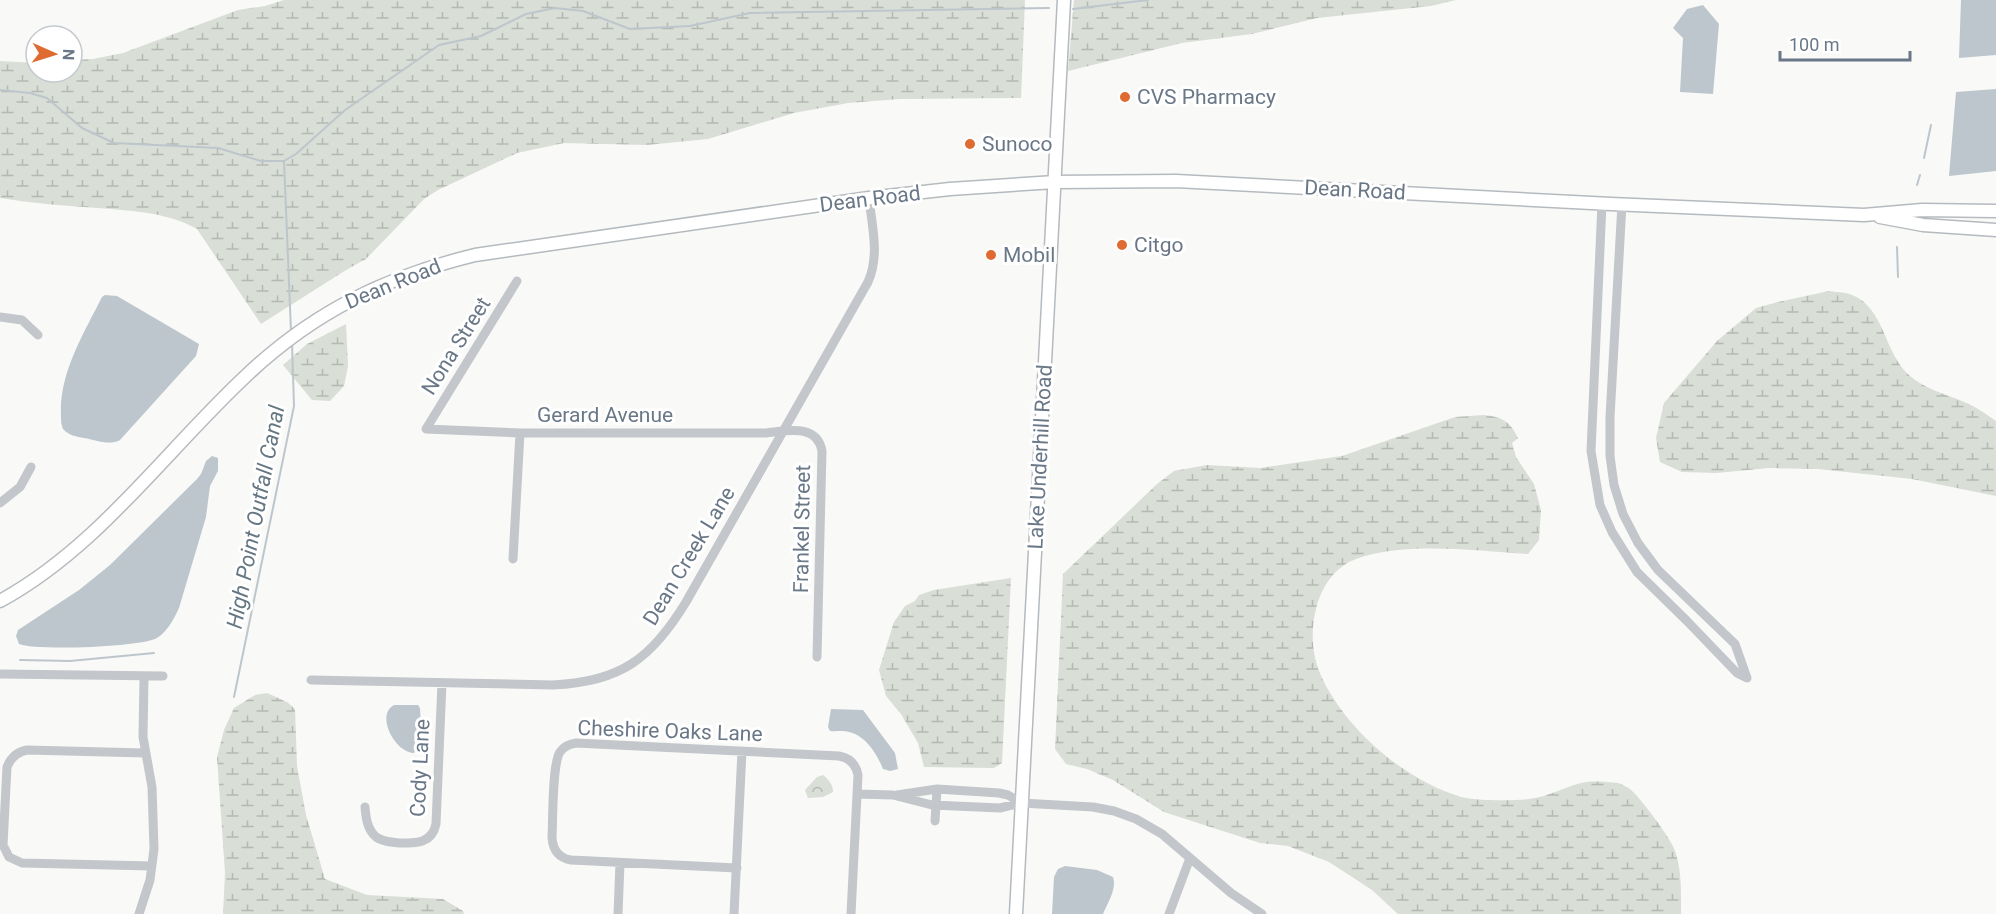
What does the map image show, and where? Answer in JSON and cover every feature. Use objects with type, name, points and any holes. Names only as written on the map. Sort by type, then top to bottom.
[{"type":"street","name":"Lake Underhill Road","points":[[1016,914],[1064,0]]},
{"type":"street","name":"Dean Road","points":[[0,601],[43,574],[76,548],[248,374],[321,316],[393,280],[434,265],[475,255],[869,198],[950,189],[1055,182],[1176,181],[1864,214],[1922,210],[1996,212]]},
{"type":"street","name":"Dean Creek Lane","points":[[311,680],[577,684],[610,675],[642,657],[662,639],[677,617],[872,275],[875,255],[869,198]]},
{"type":"street","points":[[1602,203],[1591,451],[1600,504],[1612,532],[1637,572],[1737,673],[1747,678],[1735,644],[1658,570],[1638,543],[1623,514],[1614,484],[1610,456],[1610,417],[1622,204]]},
{"type":"street","name":"Dean Road","points":[[1864,214],[1923,225],[1996,230]]},
{"type":"street","name":"Nona Street","points":[[426,429],[517,281]]},
{"type":"street","points":[[0,317],[22,320],[38,335]]},
{"type":"street","name":"Gerard Avenue","points":[[426,429],[520,433],[766,433],[784,431]]},
{"type":"street","name":"Frankel Street","points":[[784,431],[799,429],[805,431],[817,440],[822,451],[818,657]]},
{"type":"street","points":[[513,558],[520,433]]},
{"type":"street","points":[[0,502],[20,487],[31,467]]},
{"type":"street","points":[[0,674],[144,678],[163,676]]},
{"type":"street","points":[[139,914],[149,886],[152,866],[152,787],[143,731],[144,678]]},
{"type":"street","name":"Cody Lane","points":[[365,807],[369,828],[383,841],[419,843],[434,832],[442,683]]},
{"type":"street","name":"Cheshire Oaks Lane","points":[[736,868],[620,863],[567,859],[559,855],[552,838],[558,754],[564,748],[576,743],[845,757],[854,763],[856,769],[857,794],[851,914]]},
{"type":"street","points":[[145,753],[27,750],[15,755],[8,767],[3,845],[9,857],[22,864],[152,866]]},
{"type":"street","points":[[734,914],[742,751]]},
{"type":"street","points":[[857,794],[893,795],[937,789],[1003,793],[1021,803]]},
{"type":"street","points":[[935,821],[937,789]]},
{"type":"street","points":[[893,795],[936,805],[1000,808],[1021,803],[1093,807],[1114,811],[1153,828],[1237,897],[1262,914]]},
{"type":"street","points":[[1169,914],[1190,858]]},
{"type":"street","points":[[618,914],[620,863]]},
{"type":"green space","points":[[284,0],[1025,0],[1021,98],[900,99],[848,103],[794,113],[708,139],[647,145],[564,143],[517,153],[438,190],[424,199],[366,259],[261,324],[197,229],[186,223],[136,211],[0,198],[0,61],[24,62],[24,84],[84,84],[84,59],[123,53],[238,10],[265,6]]},
{"type":"green space","points":[[1074,0],[1456,0],[1431,6],[1317,18],[1252,34],[1182,43],[1068,71]]},
{"type":"green space","points":[[1829,291],[1852,295],[1863,301],[1878,321],[1901,367],[1916,381],[1980,410],[1996,421],[1996,496],[1912,479],[1818,469],[1769,468],[1716,473],[1682,472],[1660,462],[1656,438],[1664,403],[1717,341],[1756,308]]},
{"type":"green space","points":[[346,324],[348,366],[344,386],[330,401],[312,400],[283,365],[307,344]]},
{"type":"green space","points":[[1484,415],[1505,421],[1518,438],[1512,443],[1516,457],[1534,484],[1541,510],[1539,540],[1528,554],[1441,549],[1396,550],[1375,553],[1341,567],[1325,586],[1316,609],[1313,645],[1319,672],[1348,718],[1381,752],[1419,779],[1461,797],[1485,800],[1522,800],[1551,794],[1586,782],[1618,783],[1630,789],[1655,819],[1675,851],[1680,874],[1681,914],[1398,914],[1372,890],[1329,862],[1288,846],[1260,843],[1164,812],[1113,780],[1087,769],[1066,764],[1055,749],[1063,574],[1157,484],[1174,471],[1207,465],[1260,468],[1342,456],[1455,417]]},
{"type":"green space","points":[[1011,578],[1002,763],[994,768],[924,767],[918,743],[901,714],[886,696],[879,670],[894,622],[905,606],[915,601],[919,595],[934,590]]},
{"type":"green space","points":[[267,693],[287,702],[295,709],[297,766],[306,815],[325,879],[367,895],[443,899],[463,911],[464,914],[223,914],[225,873],[217,757],[224,730],[234,708],[255,695]]},
{"type":"green space","points":[[823,775],[833,788],[833,792],[823,797],[808,798],[805,790],[817,777]]},
{"type":"shaded area","points":[[1961,0],[1996,0],[1996,55],[1959,58]]},
{"type":"shaded area","points":[[1703,5],[1719,24],[1713,94],[1680,92],[1683,38],[1673,28],[1687,9]]},
{"type":"shaded area","points":[[1996,89],[1996,171],[1949,176],[1956,92]]},
{"type":"shaded area","points":[[105,295],[117,296],[199,344],[196,356],[120,440],[107,443],[70,434],[63,429],[61,421],[61,399],[68,369]]},
{"type":"shaded area","points":[[212,456],[218,458],[218,471],[210,486],[206,517],[179,608],[164,632],[148,641],[111,646],[66,648],[19,644],[16,636],[18,630],[79,590],[110,565],[197,479],[206,461]]},
{"type":"shaded area","points":[[394,705],[418,705],[420,708],[421,727],[417,749],[414,753],[400,747],[390,733],[386,717]]},
{"type":"shaded area","points":[[831,709],[863,710],[895,753],[898,769],[890,771],[883,769],[878,757],[861,737],[846,731],[830,731],[828,727]]},
{"type":"shaded area","points":[[1065,866],[1097,870],[1113,877],[1113,891],[1103,914],[1052,914],[1054,877],[1058,869]]},
{"type":"waterway","points":[[1073,9],[1148,0]]},
{"type":"waterway","points":[[0,90],[30,93],[47,98],[82,128],[114,143],[218,148],[261,161],[284,161],[296,154],[345,110],[439,45],[481,36],[526,14],[555,8],[583,11],[630,29],[690,26],[750,13],[1049,8]]},
{"type":"waterway","points":[[1924,158],[1931,125]]},
{"type":"waterway","name":"High Point Outfall Canal","points":[[284,161],[291,331]]},
{"type":"waterway","points":[[1917,185],[1920,175]]},
{"type":"waterway","points":[[1897,247],[1898,277]]},
{"type":"waterway","name":"High Point Outfall Canal","points":[[234,697],[294,406],[292,343]]},
{"type":"waterway","points":[[20,660],[70,661],[154,653]]},
{"type":"place","name":"CVS Pharmacy","points":[[1125,97]]},
{"type":"place","name":"Sunoco","points":[[970,144]]},
{"type":"place","name":"Citgo","points":[[1122,245]]},
{"type":"place","name":"Mobil","points":[[991,255]]}]
